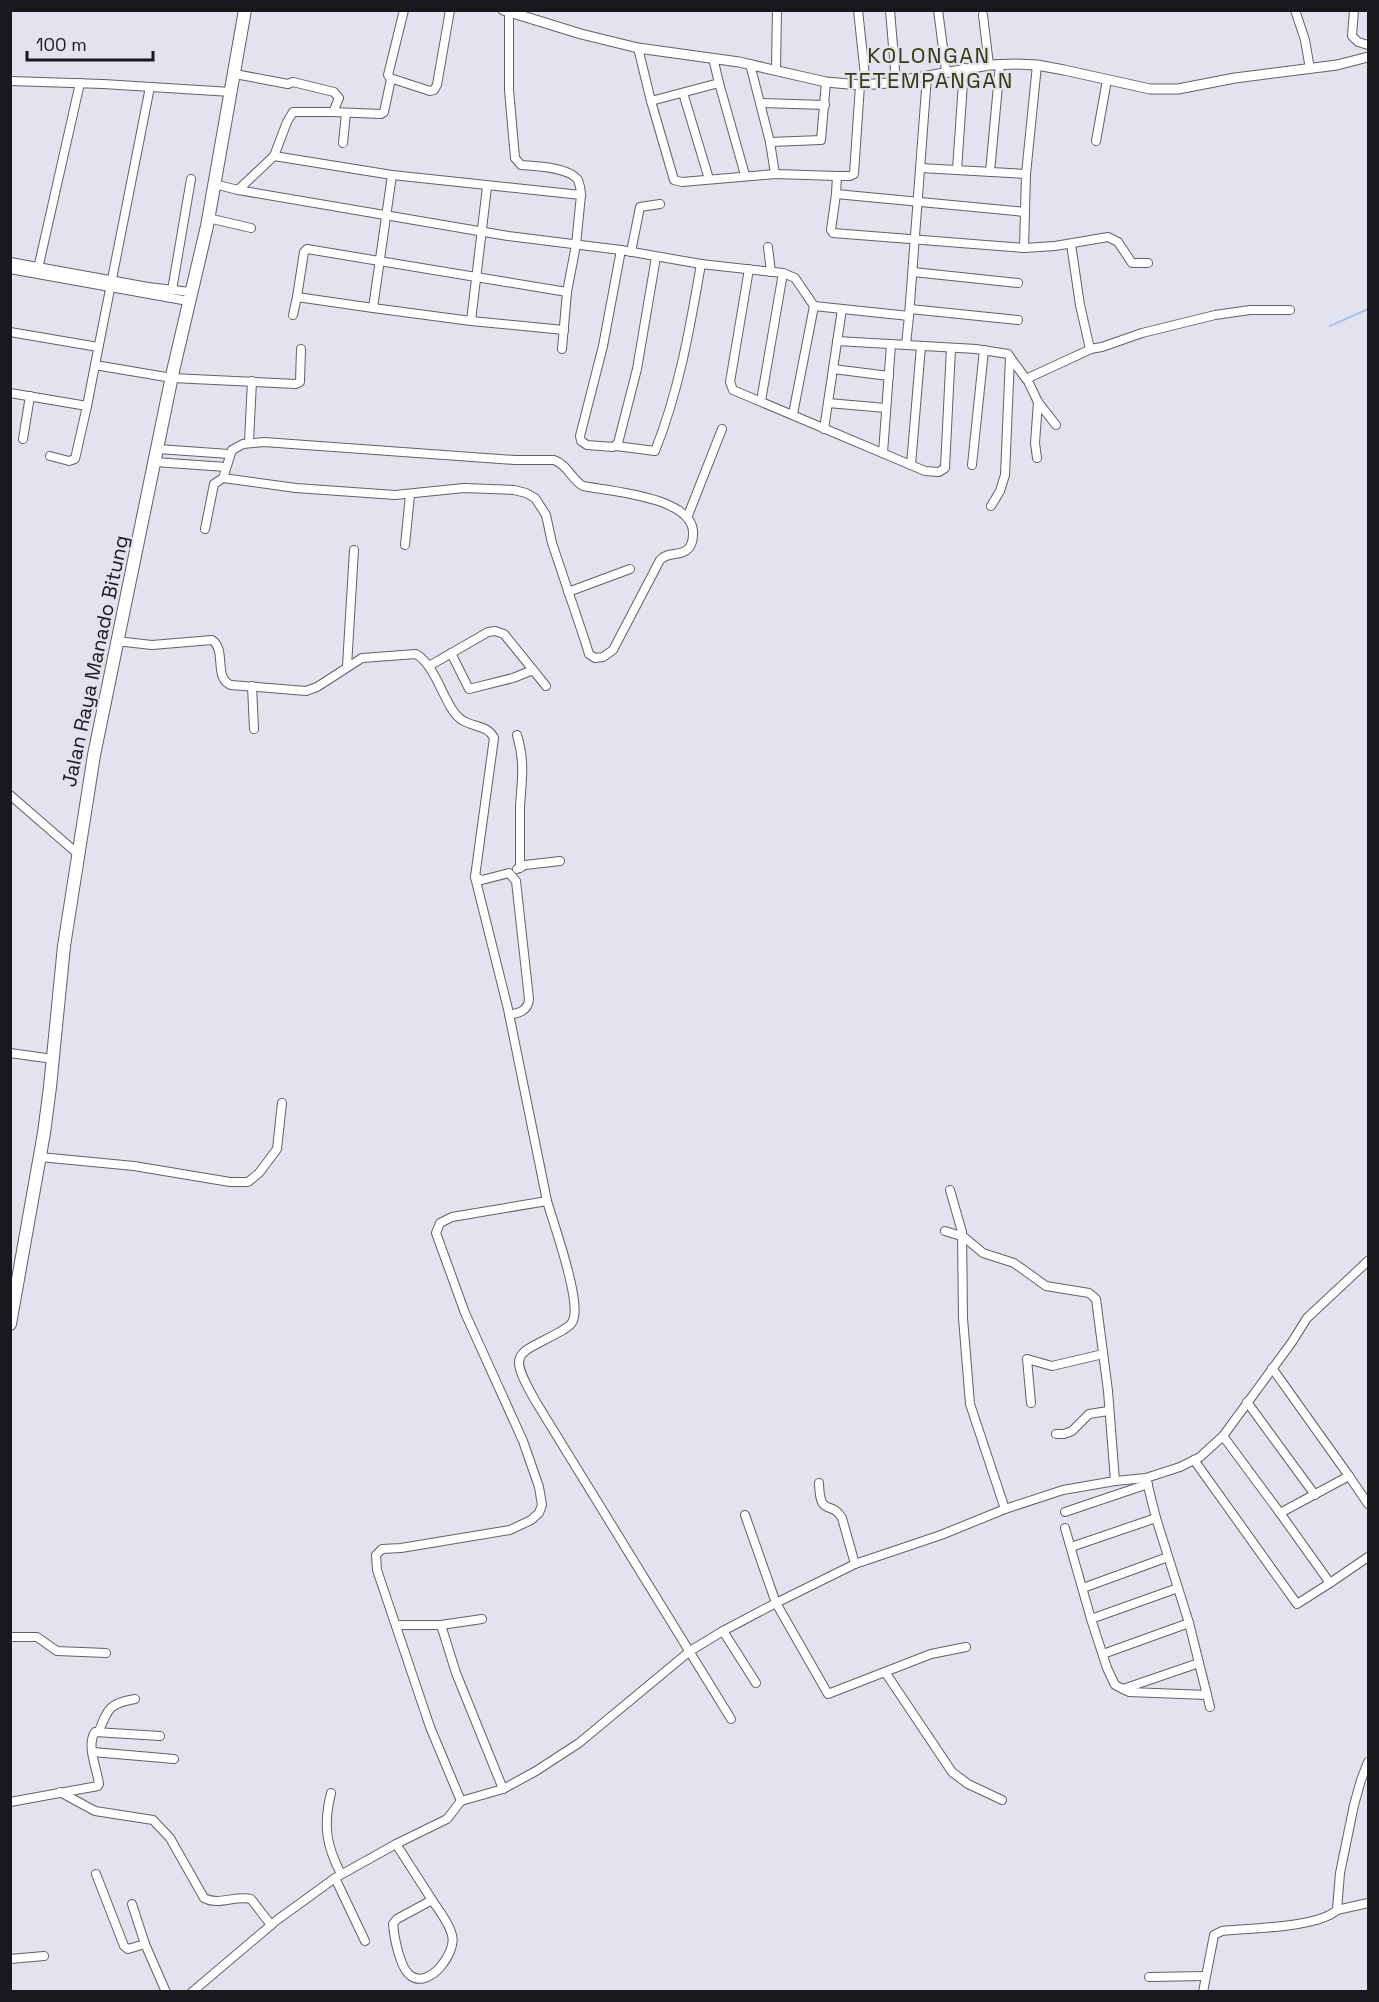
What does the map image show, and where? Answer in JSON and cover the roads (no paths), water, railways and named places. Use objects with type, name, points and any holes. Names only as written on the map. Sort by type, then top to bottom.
[{"type":"highway","name":"Jalan Raya Manado Bitung","points":[[11,1316],[40,1156],[64,946],[94,755],[189,296],[208,218],[245,10]]},
{"type":"street","points":[[404,10],[388,76],[430,90],[435,88],[450,10]]},
{"type":"street","points":[[776,69],[777,10]]},
{"type":"street","points":[[638,48],[674,180],[682,182],[775,174],[850,176],[854,174],[863,85],[858,10]]},
{"type":"street","points":[[890,10],[896,81]]},
{"type":"street","points":[[938,10],[946,71]]},
{"type":"street","points":[[1295,10],[1305,40],[1310,69]]},
{"type":"street","points":[[1354,10],[1352,36],[1358,42],[1368,45]]},
{"type":"street","points":[[562,350],[567,292],[576,245],[581,195],[578,181],[571,174],[555,169],[521,165],[515,158],[509,90],[506,11],[581,34],[638,48],[750,64],[826,82],[863,85],[1000,64],[1037,65],[1150,89],[1170,89],[1337,65],[1368,57]]},
{"type":"street","points":[[983,15],[989,64]]},
{"type":"street","points":[[713,58],[745,175]]},
{"type":"street","points":[[750,64],[770,142],[775,174]]},
{"type":"street","points":[[990,172],[1000,64]]},
{"type":"street","points":[[1024,248],[1026,174],[1037,65]]},
{"type":"street","points":[[957,170],[964,68]]},
{"type":"street","points":[[235,74],[288,84],[293,82],[334,92],[339,98],[333,112]]},
{"type":"street","points":[[906,345],[927,76]]},
{"type":"street","points":[[238,190],[274,156],[293,112],[381,114],[384,112],[391,78]]},
{"type":"street","points":[[1096,141],[1107,80]]},
{"type":"street","points":[[10,81],[231,92]]},
{"type":"street","points":[[770,142],[821,140],[826,82]]},
{"type":"street","points":[[37,270],[80,83]]},
{"type":"street","points":[[651,102],[719,83]]},
{"type":"street","points":[[50,456],[69,461],[75,459],[150,87]]},
{"type":"street","points":[[683,93],[709,179]]},
{"type":"street","points":[[761,103],[825,105]]},
{"type":"street","points":[[343,143],[346,113]]},
{"type":"street","points":[[274,156],[392,176],[581,195]]},
{"type":"street","points":[[921,168],[1026,174]]},
{"type":"street","points":[[373,308],[392,176]]},
{"type":"street","points":[[837,176],[831,227],[833,233],[1024,248],[1071,244],[1108,237],[1118,242],[1132,263],[1148,263]]},
{"type":"street","points":[[172,290],[191,178]]},
{"type":"street","points":[[214,184],[386,216],[701,264],[783,273],[795,278],[814,306],[793,414]]},
{"type":"street","points":[[471,321],[487,187]]},
{"type":"street","points":[[836,194],[1026,212]]},
{"type":"street","points":[[630,252],[640,207],[660,204]]},
{"type":"street","points":[[208,218],[251,228]]},
{"type":"street","points":[[1071,244],[1087,345],[1091,349]]},
{"type":"street","points":[[768,247],[771,272]]},
{"type":"street","points":[[293,315],[303,252],[306,250],[567,292]]},
{"type":"street","points":[[621,250],[603,346],[580,439],[587,445],[655,451],[682,364],[701,264]]},
{"type":"street","points":[[616,446],[635,380],[656,257]]},
{"type":"street","points":[[10,262],[37,270],[189,296]]},
{"type":"street","points":[[10,269],[37,270]]},
{"type":"street","points":[[749,269],[730,385],[735,392],[793,414],[925,471],[939,472],[945,468],[951,348]]},
{"type":"street","points":[[913,272],[1018,283]]},
{"type":"street","points":[[761,401],[783,273]]},
{"type":"street","points":[[111,283],[172,290],[189,296]]},
{"type":"street","points":[[297,297],[471,321],[564,330]]},
{"type":"street","points":[[814,306],[1018,320]]},
{"type":"street","points":[[824,429],[842,309]]},
{"type":"street","points":[[1027,379],[1091,349],[1142,333],[1215,315],[1250,310],[1290,310]]},
{"type":"street","points":[[10,332],[98,347]]},
{"type":"street","points":[[837,341],[1007,353],[1023,378],[1027,379],[1038,402],[1056,425]]},
{"type":"street","points":[[883,453],[891,344]]},
{"type":"street","points":[[911,465],[921,346]]},
{"type":"street","points":[[95,365],[172,378],[299,383],[301,349]]},
{"type":"street","points":[[972,465],[984,350]]},
{"type":"street","points":[[991,506],[1000,491],[1005,475],[1010,357]]},
{"type":"street","points":[[833,369],[889,375]]},
{"type":"street","points":[[249,442],[252,381]]},
{"type":"street","points":[[10,393],[87,406]]},
{"type":"street","points":[[23,439],[30,396]]},
{"type":"street","points":[[1037,458],[1035,443],[1038,402]]},
{"type":"street","points":[[828,403],[886,408]]},
{"type":"street","points":[[687,518],[722,429]]},
{"type":"street","points":[[205,529],[214,484],[223,478],[229,454],[232,450],[249,442],[350,447],[515,460],[554,460],[560,462],[577,482],[584,486],[657,500],[679,510],[687,518],[693,531],[689,548],[680,554],[668,554],[660,560],[617,643],[607,655],[595,658],[590,654],[568,592],[552,543],[546,515],[535,498],[526,493],[514,490],[455,489],[410,495],[296,488],[223,478]]},
{"type":"street","points":[[158,449],[229,454]]},
{"type":"street","points":[[155,462],[226,467]]},
{"type":"street","points":[[405,545],[410,495]]},
{"type":"street","points":[[347,666],[354,550]]},
{"type":"street","points":[[568,592],[630,569]]},
{"type":"street","points":[[429,666],[488,632],[495,631],[504,634],[546,686]]},
{"type":"street","points":[[116,641],[152,645],[212,640],[218,646],[222,677],[225,683],[309,690],[362,658],[410,653],[419,655],[429,666],[459,718],[489,731],[494,738],[475,877],[509,1015],[547,1201],[569,1280],[575,1314],[569,1326],[526,1348],[519,1358],[519,1369],[536,1402],[731,1719]]},
{"type":"street","points":[[451,653],[469,688],[513,678],[532,670]]},
{"type":"street","points":[[252,686],[254,729]]},
{"type":"street","points":[[517,735],[524,770],[520,805],[520,868]]},
{"type":"street","points":[[10,795],[78,854]]},
{"type":"street","points":[[475,877],[483,880],[525,865],[560,861]]},
{"type":"street","points":[[507,873],[512,874],[516,881],[530,999],[529,1005],[522,1012],[509,1015]]},
{"type":"street","points":[[10,1053],[52,1059]]},
{"type":"street","points":[[40,1156],[134,1166],[230,1182],[248,1182],[259,1173],[277,1149],[282,1103]]},
{"type":"street","points":[[950,1190],[962,1236],[963,1318],[969,1397],[979,1436],[1005,1509]]},
{"type":"street","points":[[461,1802],[430,1727],[377,1570],[376,1555],[382,1549],[401,1548],[510,1530],[531,1520],[541,1510],[542,1497],[523,1441],[465,1313],[436,1232],[440,1223],[452,1217],[547,1201]]},
{"type":"street","points":[[945,1231],[962,1236],[980,1251],[1014,1263],[1046,1286],[1084,1292],[1094,1296],[1098,1304],[1104,1354],[1115,1480]]},
{"type":"street","points":[[1065,1512],[1147,1481],[1194,1460],[1208,1451],[1223,1436],[1307,1318],[1368,1261]]},
{"type":"street","points":[[1031,1403],[1027,1359],[1052,1366],[1104,1354]]},
{"type":"street","points":[[1272,1368],[1368,1504]]},
{"type":"street","points":[[1247,1402],[1314,1495]]},
{"type":"street","points":[[1056,1434],[1072,1431],[1089,1414],[1108,1411]]},
{"type":"street","points":[[1223,1436],[1330,1583]]},
{"type":"street","points":[[1194,1460],[1297,1604],[1368,1557]]},
{"type":"street","points":[[1280,1513],[1349,1476]]},
{"type":"street","points":[[192,1992],[271,1925],[338,1876],[447,1819],[461,1802],[503,1789],[536,1771],[579,1743],[651,1681],[690,1651],[723,1630],[855,1563],[941,1535],[1005,1509],[1063,1490],[1115,1480],[1147,1481]]},
{"type":"street","points":[[1147,1481],[1156,1518],[1189,1623],[1210,1707]]},
{"type":"street","points":[[819,1483],[819,1498],[823,1505],[839,1512],[842,1518],[855,1563]]},
{"type":"street","points":[[745,1515],[776,1603],[828,1694],[931,1653],[966,1647]]},
{"type":"street","points":[[1071,1547],[1156,1518]]},
{"type":"street","points":[[1065,1528],[1091,1619],[1115,1685],[1129,1692],[1207,1695]]},
{"type":"street","points":[[1083,1588],[1168,1557]]},
{"type":"street","points":[[1091,1619],[1178,1588]]},
{"type":"street","points":[[396,1625],[441,1624],[482,1619]]},
{"type":"street","points":[[1103,1654],[1189,1623]]},
{"type":"street","points":[[441,1624],[456,1673],[503,1789]]},
{"type":"street","points":[[723,1630],[756,1683]]},
{"type":"street","points":[[10,1637],[37,1637],[57,1651],[106,1653]]},
{"type":"street","points":[[1121,1690],[1199,1663]]},
{"type":"street","points":[[885,1672],[952,1772],[968,1784],[1002,1800]]},
{"type":"street","points":[[10,1802],[93,1788],[99,1784],[93,1752],[93,1735],[99,1731],[110,1708],[119,1702],[135,1699]]},
{"type":"street","points":[[99,1731],[160,1736]]},
{"type":"street","points":[[93,1752],[174,1759]]},
{"type":"street","points":[[1337,1911],[1340,1873],[1354,1805],[1360,1780],[1368,1762]]},
{"type":"street","points":[[60,1792],[95,1811],[153,1820],[170,1838],[204,1898],[210,1901],[251,1899],[271,1925]]},
{"type":"street","points":[[331,1793],[325,1825],[338,1876],[365,1941]]},
{"type":"street","points":[[396,1844],[449,1926],[453,1940],[441,1967],[434,1975],[418,1979],[411,1976],[403,1965],[393,1924],[397,1919],[432,1900]]},
{"type":"street","points":[[96,1874],[124,1946],[128,1949],[145,1944]]},
{"type":"street","points":[[1203,1992],[1215,1935],[1222,1931],[1309,1922],[1337,1911],[1368,1903]]},
{"type":"street","points":[[132,1904],[145,1944],[166,1992]]},
{"type":"street","points":[[10,1959],[44,1956]]},
{"type":"street","points":[[1149,1977],[1205,1976]]},
{"type":"waterway","points":[[1330,326],[1368,309]]},
{"type":"district","name":"KOLONGAN TETEMPANGAN","points":[[929,68]]}]
